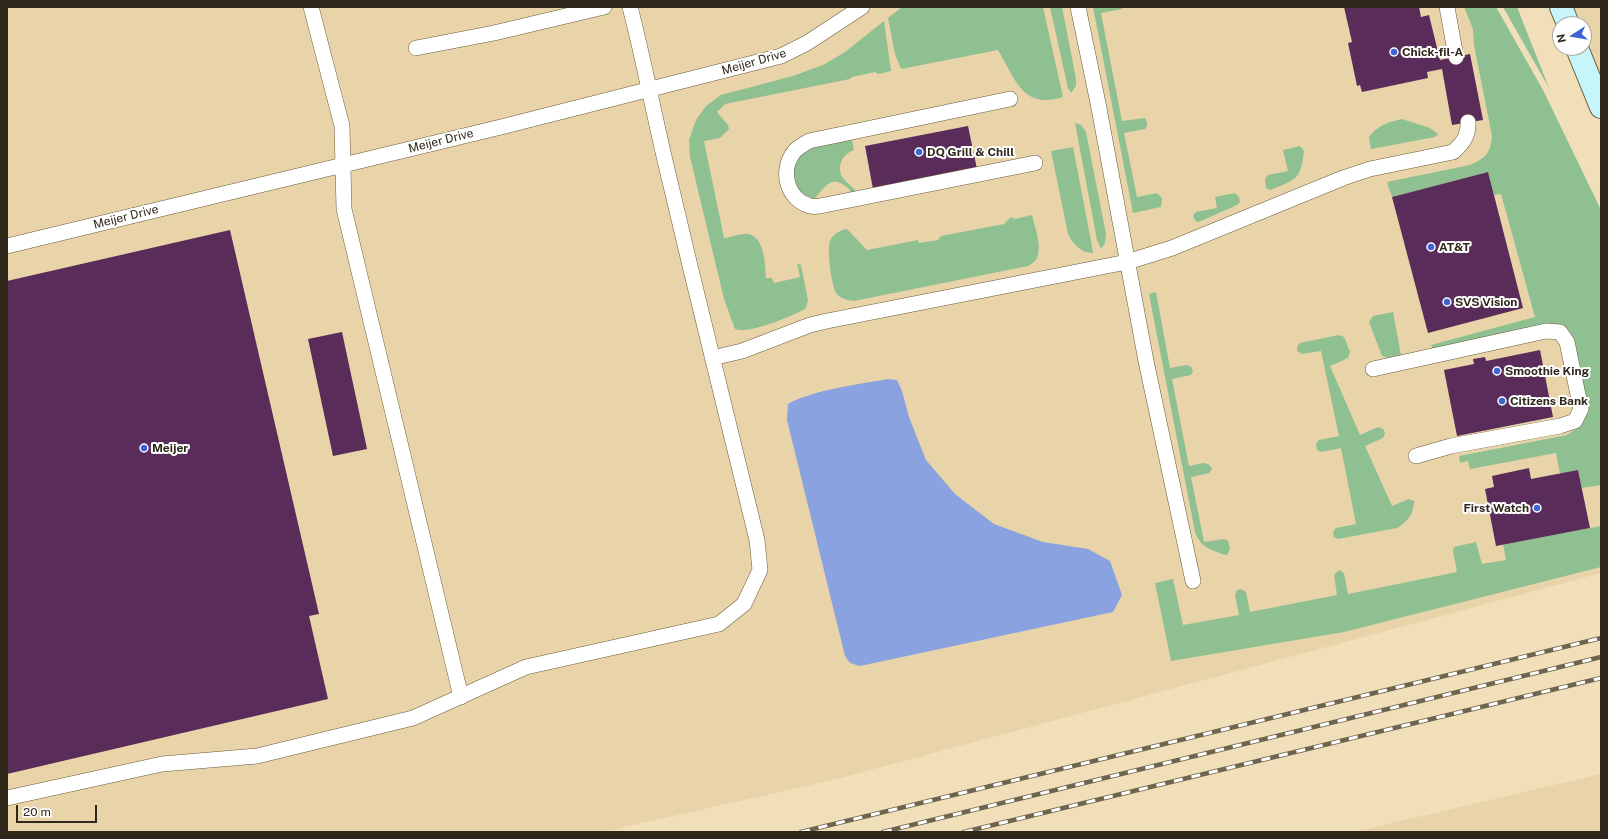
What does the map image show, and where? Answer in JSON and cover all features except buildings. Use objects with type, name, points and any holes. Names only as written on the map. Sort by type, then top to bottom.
[{"type":"main road","points":[[1581,56],[1601,107]]},
{"type":"lane","points":[[311,7],[342,126],[344,209],[461,697]]},
{"type":"lane","points":[[416,48],[494,33],[604,7]]},
{"type":"lane","points":[[7,798],[162,764],[257,756],[413,718],[526,667],[719,624],[744,604],[760,570],[758,551],[648,90],[642,55],[630,7]]},
{"type":"lane","name":"Meijer Drive","points":[[7,246],[648,90],[781,56],[807,43],[862,7]]},
{"type":"lane","points":[[1078,7],[1098,103],[1127,262],[1193,581]]},
{"type":"lane","points":[[1447,7],[1456,57]]},
{"type":"lane","points":[[1010,99],[809,141],[794,150],[786,165],[786,180],[795,198],[810,206],[825,206],[1035,163]]},
{"type":"lane","points":[[712,358],[742,351],[827,320],[1074,274],[1127,262],[1172,248],[1327,184],[1370,169],[1453,152],[1461,145],[1467,135],[1468,122]]},
{"type":"lane","points":[[1373,369],[1546,331],[1560,332],[1567,342],[1581,409],[1575,421],[1560,426],[1451,446],[1416,456]]},
{"type":"shaded area","points":[[7,7],[1486,7],[1601,289],[1601,573],[837,779],[602,832],[7,832]]},
{"type":"shaded area","points":[[1560,7],[1601,7],[1601,109],[1586,56],[1592,56],[1592,16],[1564,16]]},
{"type":"shaded area","points":[[1601,774],[1601,832],[1354,832]]},
{"type":"green space","points":[[902,7],[1043,7],[1063,97],[1049,100],[1038,99],[1029,95],[1015,81],[998,50],[901,69],[895,54],[888,18]]},
{"type":"green space","points":[[1050,7],[1062,7],[1076,79],[1076,86],[1071,93],[1068,88]]},
{"type":"green space","points":[[1093,7],[1123,7],[1122,9],[1101,13],[1122,121],[1145,118],[1147,122],[1145,129],[1124,133],[1137,197],[1157,193],[1162,198],[1161,207],[1133,213]]},
{"type":"green space","points":[[1464,7],[1496,7],[1543,90],[1601,210],[1601,485],[1582,488],[1578,470],[1560,474],[1556,453],[1470,469],[1468,461],[1460,463],[1459,456],[1567,435],[1580,426],[1567,336],[1433,350],[1431,345],[1535,317],[1501,194],[1494,195],[1488,172],[1392,197],[1387,182],[1470,165],[1486,155],[1490,147],[1492,136],[1474,45],[1473,29]]},
{"type":"green space","points":[[1503,7],[1517,7],[1549,88]]},
{"type":"green space","points":[[884,21],[891,71],[878,74],[875,72],[852,77],[850,79],[725,104],[717,112],[728,125],[729,129],[720,138],[704,141],[724,238],[745,234],[754,236],[758,240],[763,252],[766,278],[772,278],[774,283],[800,277],[797,263],[801,265],[808,300],[806,308],[785,318],[767,325],[750,329],[735,329],[724,299],[690,157],[689,140],[696,120],[706,106],[721,95],[793,76],[823,65],[845,52]]},
{"type":"green space","points":[[1402,119],[1430,128],[1438,134],[1435,137],[1371,149],[1369,137],[1372,133],[1383,125]]},
{"type":"green space","points":[[1075,123],[1081,125],[1086,132],[1106,234],[1105,243],[1101,249],[1097,240]]},
{"type":"green space","points":[[852,140],[854,150],[843,158],[840,165],[840,170],[843,178],[857,193],[850,194],[850,190],[844,185],[839,182],[834,182],[826,186],[814,199],[797,188],[793,176],[794,166],[798,158],[813,148]]},
{"type":"green space","points":[[1300,146],[1304,151],[1303,161],[1299,173],[1295,178],[1270,190],[1266,188],[1265,179],[1268,175],[1288,171],[1283,150]]},
{"type":"green space","points":[[1073,147],[1093,253],[1081,250],[1072,241],[1068,234],[1051,151]]},
{"type":"green space","points":[[1235,193],[1239,197],[1240,202],[1237,205],[1201,221],[1197,222],[1194,219],[1193,215],[1196,212],[1217,208],[1215,197]]},
{"type":"green space","points":[[1032,215],[1038,238],[1039,250],[1036,260],[1028,266],[854,301],[840,297],[835,290],[830,268],[829,245],[833,236],[842,230],[847,229],[867,250],[918,240],[919,243],[938,240],[941,236],[1004,224],[1011,217],[1015,219]]},
{"type":"green space","points":[[1156,292],[1170,368],[1187,365],[1191,367],[1193,371],[1191,375],[1172,379],[1189,466],[1205,463],[1212,469],[1209,473],[1191,477],[1204,542],[1224,539],[1228,541],[1230,548],[1228,554],[1225,555],[1203,545],[1195,532],[1149,294]]},
{"type":"green space","points":[[1393,312],[1401,355],[1389,358],[1382,356],[1369,322],[1373,316]]},
{"type":"green space","points":[[1339,335],[1344,337],[1350,352],[1348,358],[1330,366],[1360,435],[1378,427],[1383,429],[1385,433],[1383,438],[1365,446],[1392,506],[1409,499],[1414,501],[1414,506],[1409,517],[1397,528],[1338,539],[1334,537],[1333,532],[1336,528],[1356,524],[1341,448],[1321,452],[1317,450],[1316,444],[1319,440],[1339,436],[1321,351],[1302,354],[1297,351],[1297,347],[1300,343]]},
{"type":"green space","points":[[1601,526],[1601,567],[1344,632],[1171,661],[1155,583],[1173,579],[1183,625],[1239,615],[1235,595],[1237,590],[1241,589],[1246,592],[1250,612],[1337,595],[1334,575],[1339,570],[1344,573],[1348,594],[1457,572],[1453,551],[1454,547],[1476,542],[1482,564],[1506,560],[1503,544]]},
{"type":"water","points":[[888,379],[897,380],[902,391],[909,417],[926,460],[955,494],[994,524],[1043,542],[1088,549],[1110,561],[1122,595],[1113,612],[860,666],[850,663],[845,656],[787,420],[788,404],[798,399],[823,391]]},
{"type":"railway","points":[[801,832],[1601,638]]},
{"type":"railway","points":[[883,832],[1601,657]]},
{"type":"railway","points":[[964,832],[1601,678]]},
{"type":"place","name":"Chick-fil-A","points":[[1394,52]]},
{"type":"place","name":"DQ Grill & Chill","points":[[919,152]]},
{"type":"place","name":"AT&T","points":[[1431,247]]},
{"type":"place","name":"SVS Vision","points":[[1447,302]]},
{"type":"place","name":"Smoothie King","points":[[1497,371]]},
{"type":"place","name":"Citizens Bank","points":[[1502,401]]},
{"type":"place","name":"Meijer","points":[[144,448]]},
{"type":"place","name":"First Watch","points":[[1537,508]]}]
